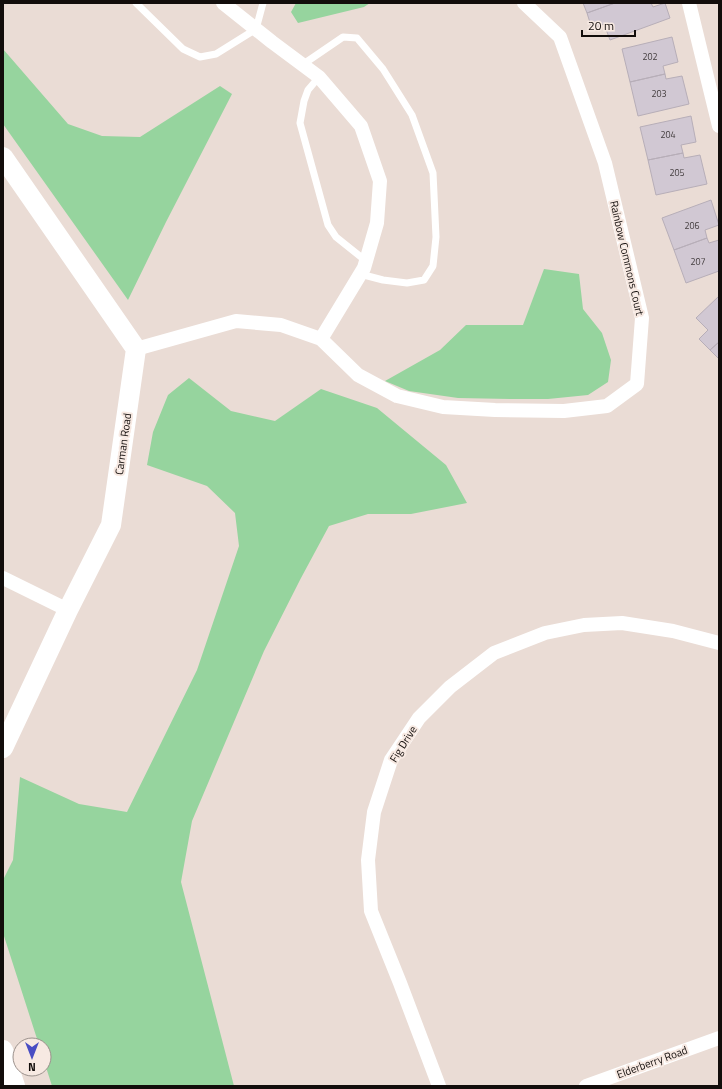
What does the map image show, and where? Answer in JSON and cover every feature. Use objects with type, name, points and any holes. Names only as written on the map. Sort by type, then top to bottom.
[{"type":"street","points":[[223,3],[319,77],[361,126],[380,181],[377,223],[364,268],[321,339]]},
{"type":"street","name":"Rainbow Commons Court","points":[[136,349],[236,321],[281,325],[321,339],[358,375],[397,396],[443,407],[495,410],[564,411],[607,406],[637,384],[642,318],[605,163],[560,37],[524,3]]},
{"type":"street","points":[[689,3],[719,126]]},
{"type":"street","points":[[3,157],[136,349]]},
{"type":"street","name":"Carman Road","points":[[3,748],[68,610],[111,525],[136,349]]},
{"type":"street","points":[[3,578],[68,610]]},
{"type":"street","name":"Fig Drive","points":[[439,1086],[371,911],[368,860],[374,812],[391,760],[419,718],[450,687],[494,653],[545,633],[584,624],[622,623],[673,631],[719,643]]},
{"type":"street","name":"Elderberry Road","points":[[586,1086],[719,1038]]},
{"type":"street","points":[[3,1050],[15,1086]]},
{"type":"lane","points":[[136,3],[183,49],[200,57],[216,54],[256,29],[263,3]]},
{"type":"lane","points":[[302,65],[343,37],[357,38],[383,69],[412,116],[433,173],[436,237],[433,266],[424,280],[407,283],[383,280],[360,274]]},
{"type":"lane","points":[[319,77],[308,90],[304,101],[300,124],[328,225],[336,238],[366,261]]},
{"type":"green space","points":[[296,3],[370,3],[364,7],[298,23],[291,12]]},
{"type":"green space","points":[[3,49],[68,124],[102,136],[140,137],[220,86],[232,94],[166,222],[128,300],[3,124]]},
{"type":"green space","points":[[544,269],[579,274],[583,309],[602,333],[611,360],[608,382],[588,395],[548,399],[515,399],[458,398],[409,391],[385,381],[440,350],[466,325],[523,325]]},
{"type":"green space","points":[[189,378],[231,411],[275,421],[321,389],[377,408],[446,465],[467,503],[411,514],[368,514],[329,526],[264,651],[192,821],[181,882],[234,1086],[52,1086],[49,1077],[52,1077],[52,1037],[36,1037],[3,933],[3,880],[13,860],[20,777],[79,804],[127,812],[197,670],[239,546],[235,513],[207,486],[147,465],[153,432],[168,395]]},
{"type":"building","points":[[583,3],[615,3],[587,13]]},
{"type":"building","points":[[615,3],[651,3],[653,7],[665,3],[670,18],[610,40],[604,24],[592,29],[587,13]]},
{"type":"building","points":[[672,37],[678,62],[663,66],[665,74],[630,82],[622,49]]},
{"type":"building","points":[[665,74],[666,79],[682,76],[689,104],[638,116],[630,82]]},
{"type":"building","points":[[691,116],[696,142],[681,145],[683,153],[648,160],[640,127]]},
{"type":"building","points":[[683,153],[684,158],[700,155],[707,184],[656,195],[648,160]]},
{"type":"building","points":[[711,200],[719,225],[705,230],[707,238],[674,250],[662,218]]},
{"type":"building","points":[[707,238],[709,243],[719,240],[719,271],[686,283],[674,250]]},
{"type":"building","points":[[719,296],[719,342],[710,350],[699,339],[708,330],[696,318]]},
{"type":"building","points":[[719,342],[719,359],[710,350]]}]
